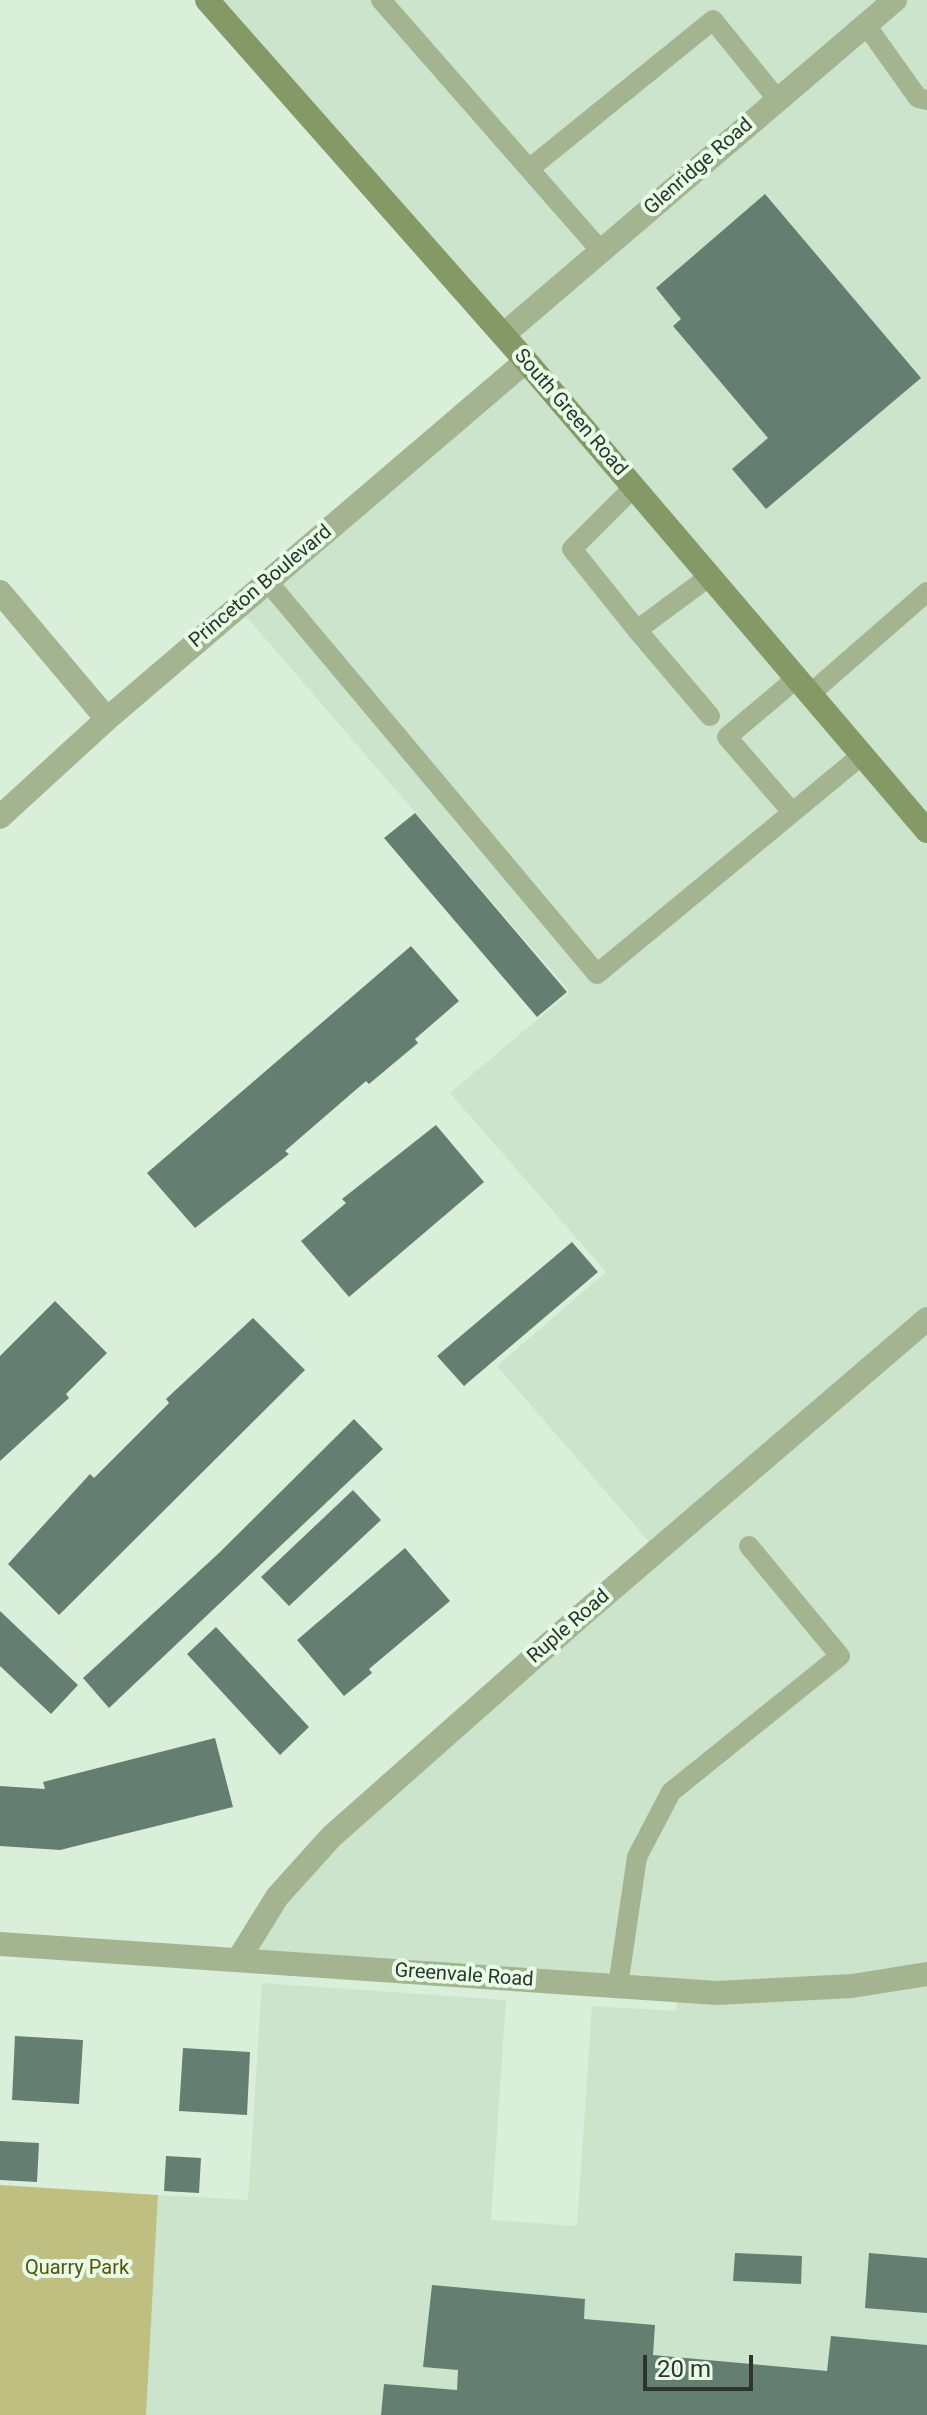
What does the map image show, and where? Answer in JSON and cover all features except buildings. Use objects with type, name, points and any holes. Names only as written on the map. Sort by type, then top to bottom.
[{"type":"main road","name":"South Green Road","points":[[207,0],[526,361],[927,831]]},
{"type":"street","name":"Glenridge Road","points":[[503,335],[895,0]]},
{"type":"street","name":"Princeton Boulevard","points":[[0,817],[107,719],[526,361]]},
{"type":"street","points":[[0,592],[107,719]]},
{"type":"street","name":"Ruple Road","points":[[238,1960],[277,1897],[331,1837],[583,1614],[927,1319]]},
{"type":"street","name":"Greenvale Road","points":[[0,1944],[717,1993],[776,1992],[927,1974]]},
{"type":"lane","points":[[381,0],[601,251]]},
{"type":"lane","points":[[529,169],[711,10],[778,100]]},
{"type":"lane","points":[[866,25],[918,98],[927,100]]},
{"type":"lane","points":[[634,487],[572,549],[710,716]]},
{"type":"lane","points":[[637,630],[710,576]]},
{"type":"lane","points":[[268,582],[597,974],[862,755]]},
{"type":"lane","points":[[792,812],[727,737],[803,686],[927,592]]},
{"type":"lane","points":[[618,1986],[637,1857],[671,1792],[840,1656],[749,1546]]},
{"type":"shaded area","points":[[207,0],[927,0],[927,2415],[146,2415],[158,2195],[248,2200],[262,1983],[506,2000],[491,2220],[577,2226],[592,2006],[676,2011],[678,1991],[238,1960],[277,1897],[657,1551],[497,1366],[606,1272],[450,1093],[570,992],[238,607],[526,361]]},
{"type":"green space","name":"Quarry Park","points":[[0,2185],[158,2195],[146,2415],[0,2415]]}]
